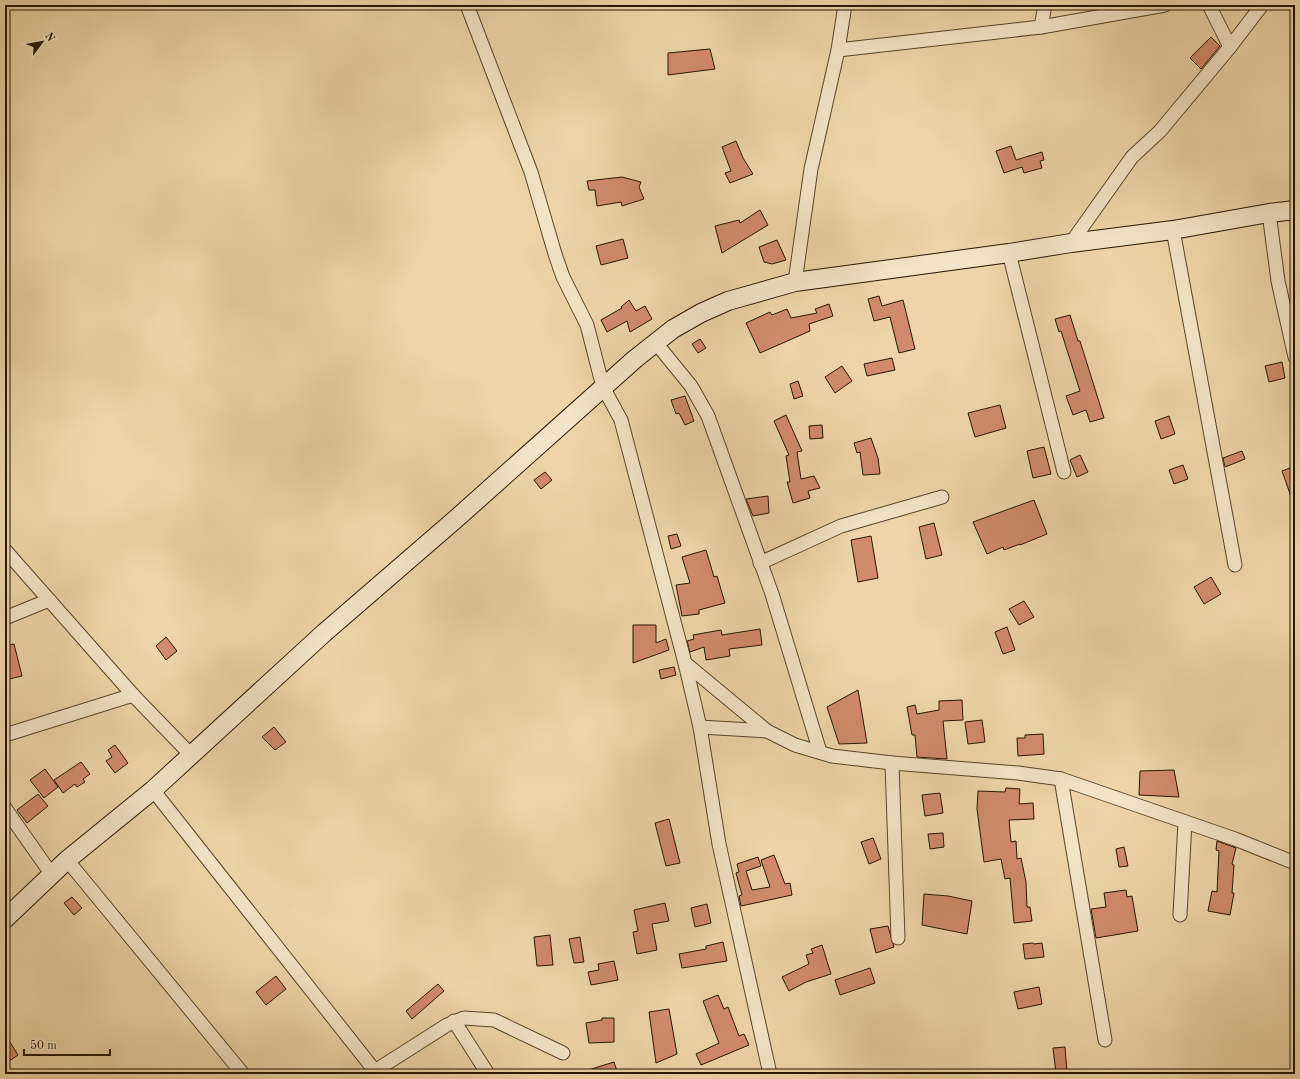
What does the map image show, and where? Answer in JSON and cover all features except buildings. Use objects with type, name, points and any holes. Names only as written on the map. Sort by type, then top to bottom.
[{"type":"main road","points":[[5,919],[67,860],[153,790],[324,633],[458,518],[603,387],[684,322],[728,301],[795,282],[1173,230],[1269,213],[1295,210]]},
{"type":"street","points":[[467,5],[532,172],[545,226],[557,260],[587,325],[603,387],[621,420],[685,663],[700,727],[719,844],[770,1074]]},
{"type":"street","points":[[795,282],[811,169],[838,50],[845,5]]},
{"type":"street","points":[[1041,27],[1045,5]]},
{"type":"street","points":[[838,50],[1041,27],[1165,5]]},
{"type":"street","points":[[1209,5],[1230,47]]},
{"type":"street","points":[[1071,243],[1132,157],[1160,131],[1230,47],[1262,5]]},
{"type":"street","points":[[1269,213],[1290,316],[1295,357]]},
{"type":"street","points":[[1173,230],[1235,565]]},
{"type":"street","points":[[1009,253],[1064,472]]},
{"type":"street","points":[[656,343],[691,386],[704,407],[772,594],[820,752]]},
{"type":"street","points":[[760,563],[841,526],[942,497]]},
{"type":"street","points":[[5,550],[133,695],[191,755]]},
{"type":"street","points":[[5,618],[49,600]]},
{"type":"street","points":[[685,663],[767,731],[795,745],[832,756],[892,763],[1018,772],[1061,779],[1185,822],[1295,863]]},
{"type":"street","points":[[5,735],[133,695]]},
{"type":"street","points":[[700,727],[767,731]]},
{"type":"street","points":[[892,763],[898,938]]},
{"type":"street","points":[[1061,779],[1105,1040]]},
{"type":"street","points":[[153,790],[373,1072],[454,1022],[464,1018],[494,1020],[563,1053]]},
{"type":"street","points":[[5,808],[52,875]]},
{"type":"street","points":[[1180,915],[1185,822]]},
{"type":"street","points":[[67,860],[243,1074]]},
{"type":"street","points":[[454,1022],[488,1074]]}]
